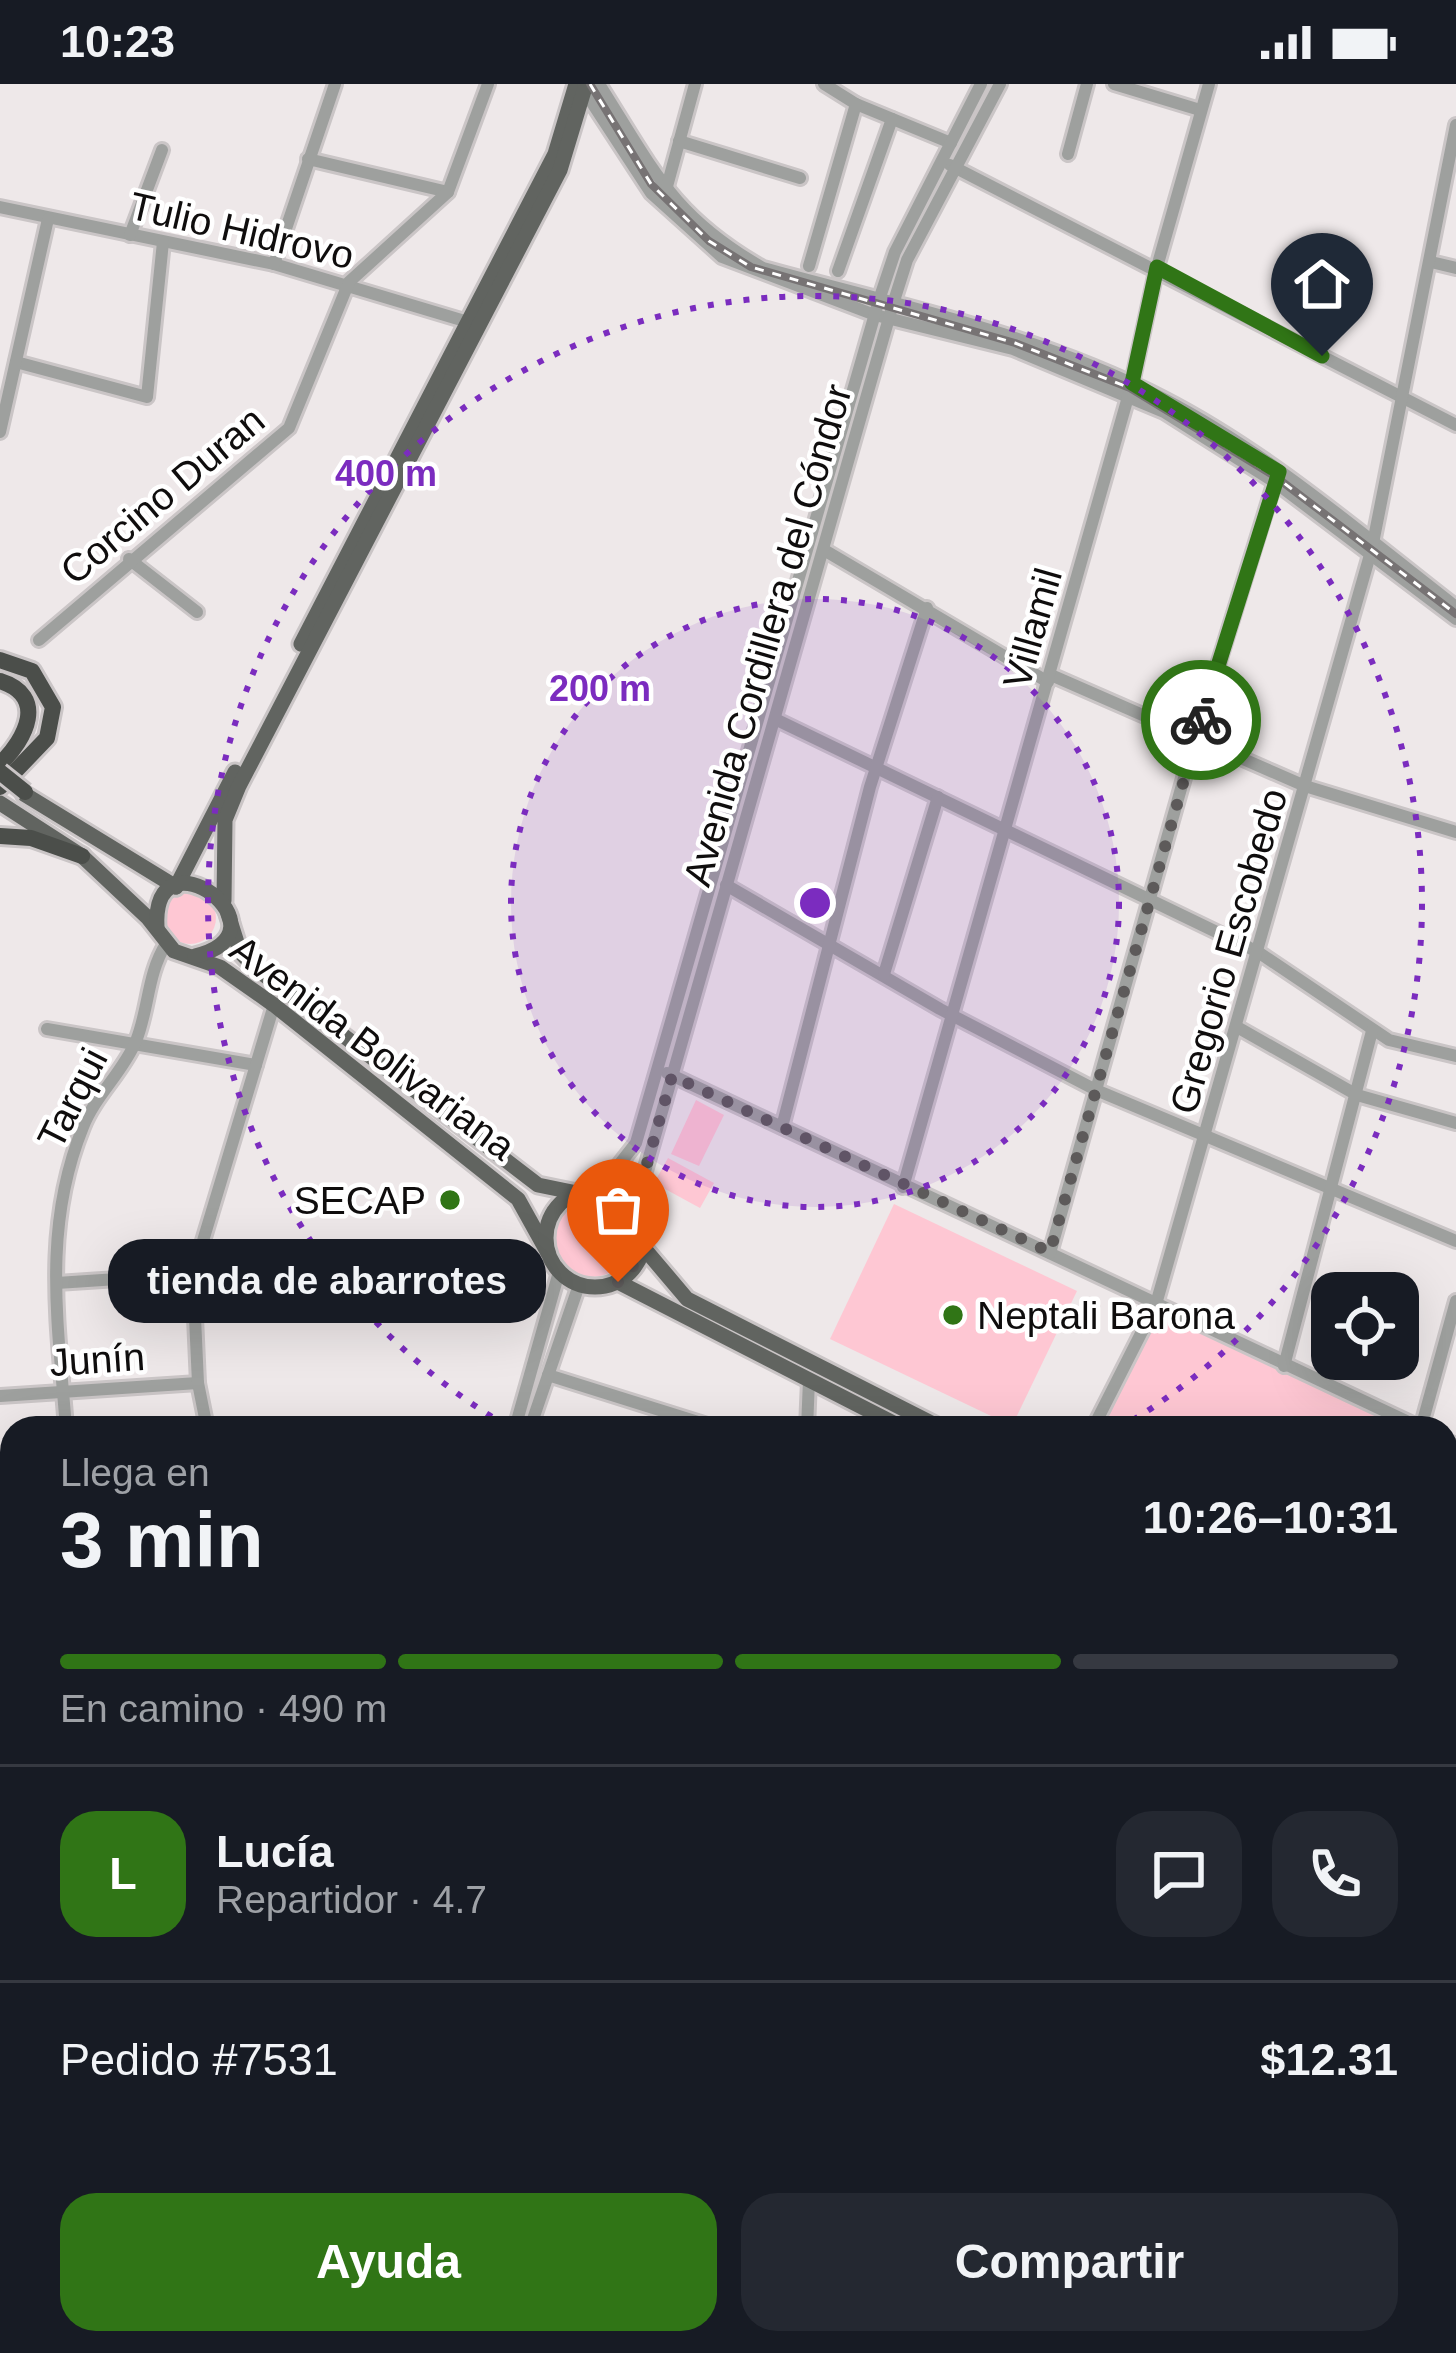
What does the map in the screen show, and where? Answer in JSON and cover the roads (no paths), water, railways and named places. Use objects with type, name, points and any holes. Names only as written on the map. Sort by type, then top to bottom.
[{"type":"highway","points":[[0,660],[32,671],[53,707],[46,738],[0,776]]},
{"type":"highway","points":[[0,681],[23,696],[29,715],[25,737],[0,776]]},
{"type":"highway","points":[[0,776],[29,796]]},
{"type":"highway","points":[[0,836],[32,838],[82,856]]},
{"type":"main road","points":[[157,928],[159,904],[176,887],[555,154],[585,86]]},
{"type":"main road","points":[[226,908],[221,851],[225,820],[239,786],[560,170],[585,86]]},
{"type":"main road","name":"Avenida Bolivariana","points":[[29,796],[176,887],[208,886],[226,908],[247,961],[304,1011],[538,1185],[577,1192],[600,1190]]},
{"type":"main road","points":[[5,807],[82,856],[157,928],[166,944]]},
{"type":"main road","name":"Avenida Bolivariana","points":[[195,956],[224,937],[226,908]]},
{"type":"main road","name":"Avenida Bolivariana","points":[[166,944],[195,956],[274,1005],[518,1199],[531,1214],[559,1272],[579,1285]]},
{"type":"main road","points":[[600,1190],[624,1199],[640,1219],[643,1247],[657,1270],[687,1299],[917,1416]]},
{"type":"main road","points":[[548,1253],[551,1217],[577,1192]]},
{"type":"main road","points":[[618,1282],[638,1261],[643,1247]]},
{"type":"main road","points":[[579,1285],[618,1282],[879,1416]]},
{"type":"street","points":[[274,264],[334,84]]},
{"type":"street","name":"Corcino Duran","points":[[39,640],[290,428],[349,282],[448,192],[488,84]]},
{"type":"street","points":[[666,190],[694,84]]},
{"type":"street","points":[[824,84],[856,104],[951,143]]},
{"type":"street","name":"Avenida Cordillera del Cóndor","points":[[600,1190],[636,1143],[666,1072],[726,884],[824,550],[895,252],[981,84]]},
{"type":"street","name":"Avenida Cordillera del Cóndor","points":[[886,302],[1000,84]]},
{"type":"street","points":[[1068,154],[1087,84]]},
{"type":"street","points":[[1114,84],[1200,110]]},
{"type":"street","name":"Villamil","points":[[903,1186],[1130,390],[1157,267],[1208,84]]},
{"type":"street","points":[[585,86],[666,190],[709,236],[763,268],[1020,337],[1130,390],[1277,478],[1456,607]]},
{"type":"street","points":[[585,86],[651,193],[700,241],[760,274],[882,318],[1013,349],[1130,390]]},
{"type":"street","points":[[809,266],[856,104]]},
{"type":"street","points":[[838,271],[892,119]]},
{"type":"street","name":"Gregorio Escobedo","points":[[1099,1416],[1156,1304],[1372,547],[1456,125]]},
{"type":"street","points":[[680,141],[800,178]]},
{"type":"street","points":[[130,235],[162,150]]},
{"type":"street","points":[[308,160],[448,192]]},
{"type":"street","points":[[941,160],[1157,267],[1456,425]]},
{"type":"street","name":"Tulio Hidrovo","points":[[0,208],[349,282],[468,322]]},
{"type":"street","points":[[0,432],[10,365],[48,219]]},
{"type":"street","points":[[10,365],[141,400],[147,397],[163,242]]},
{"type":"street","points":[[1431,262],[1456,268]]},
{"type":"street","name":"Avenida Cordillera del Cóndor","points":[[640,1219],[639,1192],[666,1072],[882,318]]},
{"type":"street","points":[[1050,1252],[1195,739],[1277,478]]},
{"type":"street","points":[[1372,547],[1456,620]]},
{"type":"street","points":[[824,550],[1050,678],[1305,786],[1456,832]]},
{"type":"street","points":[[130,560],[197,612]]},
{"type":"street","points":[[782,1127],[876,768],[927,608]]},
{"type":"street","points":[[775,719],[1258,952],[1372,1031],[1456,1056]]},
{"type":"street","points":[[884,974],[938,797]]},
{"type":"street","points":[[726,884],[949,1013],[1096,1090],[1456,1241]]},
{"type":"street","name":"Tarqui","points":[[65,1416],[53,1239],[59,1195],[85,1122],[135,1042],[156,960],[166,944]]},
{"type":"street","points":[[205,1416],[198,1383],[193,1274],[274,1005]]},
{"type":"street","points":[[1237,1027],[1357,1095],[1456,1123]]},
{"type":"street","points":[[47,1029],[256,1065]]},
{"type":"street","points":[[1284,1366],[1372,1031]]},
{"type":"street","points":[[666,1072],[1394,1416]]},
{"type":"street","points":[[518,1416],[559,1272]]},
{"type":"street","points":[[57,1283],[193,1274]]},
{"type":"street","points":[[534,1416],[579,1285]]},
{"type":"street","points":[[1423,1416],[1456,1301]]},
{"type":"street","points":[[548,1375],[671,1416]]},
{"type":"street","points":[[807,1416],[808,1380]]},
{"type":"street","name":"Junín","points":[[0,1396],[198,1383]]},
{"type":"railway","points":[[590,84],[651,184],[709,241],[751,267],[1015,343],[1130,388],[1276,477],[1456,614]]},
{"type":"place","name":"SECAP","points":[[450,1200]]},
{"type":"place","name":"tienda de abarrotes","points":[[618,1282]]},
{"type":"place","name":"Neptali Barona","points":[[953,1315]]}]
